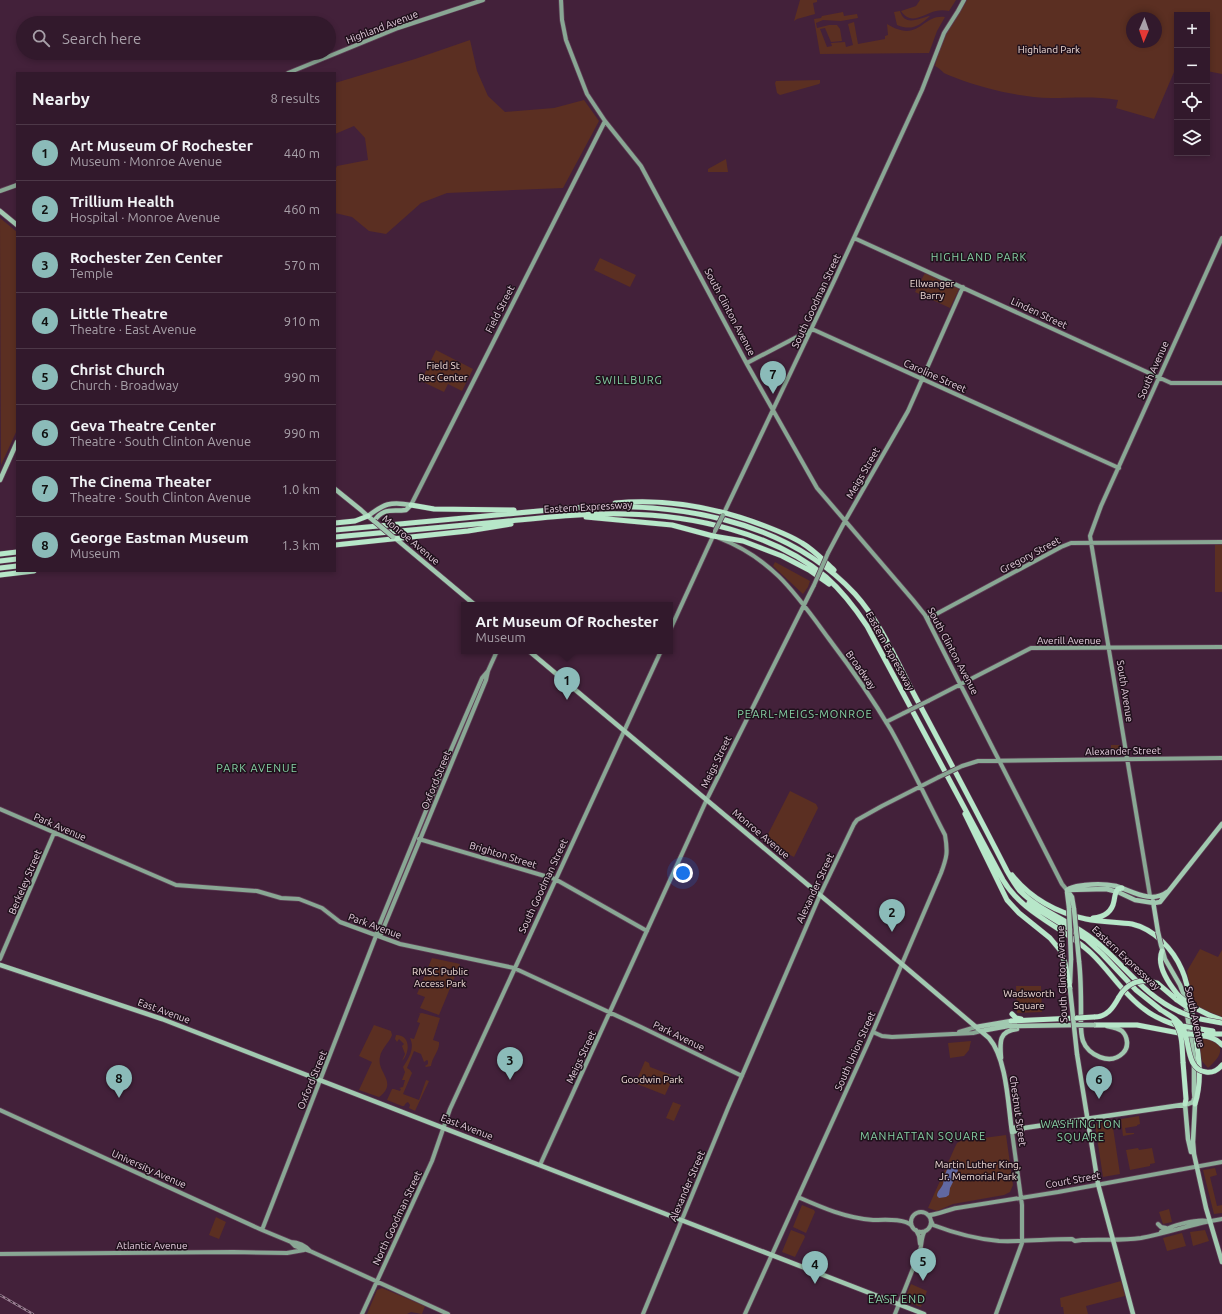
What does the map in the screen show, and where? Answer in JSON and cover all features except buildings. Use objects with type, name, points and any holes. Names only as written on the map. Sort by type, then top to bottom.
[{"type":"highway","points":[[582,507],[623,503],[656,502],[685,505],[724,514],[768,527],[800,542],[811,549],[833,569],[856,595]]},
{"type":"highway","points":[[411,505],[434,509],[541,511]]},
{"type":"highway","name":"Eastern Expressway","points":[[336,530],[582,507],[629,506],[669,510],[715,518],[749,528],[781,540],[807,554],[830,571],[856,595],[870,614],[999,856],[1014,883],[1021,892],[1030,900],[1092,938],[1150,994],[1163,1004],[1195,1018],[1222,1021]]},
{"type":"highway","name":"Eastern Expressway","points":[[336,537],[567,516],[613,514],[648,515],[694,521],[728,529],[766,542],[797,557],[826,577],[846,598],[861,617],[873,636],[942,768],[1006,885],[1017,899],[1091,953],[1141,1007],[1161,1020],[1182,1026],[1222,1033]]},
{"type":"highway","points":[[336,523],[355,521],[368,516]]},
{"type":"highway","points":[[567,516],[672,524],[747,542],[779,555],[814,574],[827,582],[846,598]]},
{"type":"highway","points":[[336,544],[472,531],[544,518]]},
{"type":"highway","points":[[0,554],[16,552]]},
{"type":"highway","points":[[0,561],[16,559]]},
{"type":"highway","points":[[0,568],[16,566]]},
{"type":"highway","points":[[0,575],[26,572]]},
{"type":"highway","points":[[942,768],[1006,897],[1017,911],[1050,938],[1060,950],[1065,963],[1070,989]]},
{"type":"highway","points":[[999,856],[1015,879],[1032,895],[1049,905],[1087,919],[1140,927],[1150,932],[1160,940],[1175,957],[1182,968],[1186,982],[1198,1048],[1200,1063],[1199,1086],[1195,1104]]},
{"type":"highway","points":[[1014,883],[1022,895],[1032,905],[1090,943],[1134,988],[1174,1021],[1179,1030],[1182,1041],[1186,1099],[1185,1104]]},
{"type":"highway","points":[[1073,915],[1093,918],[1105,915],[1112,908],[1116,891],[1122,888]]},
{"type":"highway","points":[[1161,948],[1160,957],[1163,971],[1178,997]]},
{"type":"highway","points":[[1011,1021],[1102,1016],[1109,1012],[1114,1006],[1118,997],[1125,988],[1135,982],[1146,981],[1157,983],[1178,997],[1188,1007],[1222,1021]]},
{"type":"highway","points":[[1161,1010],[1182,1026],[1187,1038],[1192,1060],[1196,1067],[1202,1071],[1210,1072],[1222,1065]]},
{"type":"highway","points":[[1012,1014],[1018,1018],[1048,1019]]},
{"type":"highway","points":[[1094,1025],[1141,1025],[1179,1033],[1212,1037],[1222,1045]]},
{"type":"highway","points":[[1179,1033],[1222,1033]]},
{"type":"main road","points":[[0,211],[16,224]]},
{"type":"main road","points":[[0,480],[2,470],[16,444]]},
{"type":"main road","name":"Monroe Avenue","points":[[336,490],[471,602]]},
{"type":"main road","points":[[368,516],[381,506],[390,503],[397,502],[411,505],[405,511],[381,513],[374,521]]},
{"type":"main road","name":"Monroe Avenue","points":[[533,654],[707,799],[981,1031]]},
{"type":"main road","points":[[1067,890],[1071,891],[1099,888],[1116,891],[1134,899],[1161,902],[1168,891],[1222,824]]},
{"type":"main road","points":[[1067,890],[1074,886],[1094,884],[1109,885],[1122,888],[1136,894],[1150,896],[1159,896],[1168,891]]},
{"type":"main road","name":"South Clinton Avenue","points":[[1067,890],[1071,908],[1070,989],[1077,1054],[1098,1184],[1133,1314]]},
{"type":"main road","name":"South Avenue","points":[[1150,896],[1153,902],[1161,948],[1166,962],[1180,985],[1184,995],[1194,1056],[1195,1104],[1193,1142],[1196,1167]]},
{"type":"main road","points":[[981,1031],[1008,1026],[1064,1025],[1077,1025],[1094,1025],[1114,1028],[1123,1033],[1127,1044],[1125,1050],[1122,1054],[1112,1058],[1100,1058],[1091,1053],[1084,1042],[1081,1031],[1079,961],[1071,908]]},
{"type":"main road","name":"East Avenue","points":[[0,965],[162,1019],[924,1314]]},
{"type":"main road","points":[[976,1027],[1011,1021]]},
{"type":"main road","points":[[1002,1065],[1000,1041],[1007,1032],[1016,1029],[1064,1025]]},
{"type":"main road","name":"Chestnut Street","points":[[981,1031],[992,1042],[1002,1065],[1012,1130]]},
{"type":"main road","points":[[1012,1130],[1021,1127],[1024,1128],[1185,1104],[1193,1102],[1194,1097]]},
{"type":"main road","name":"South Avenue","points":[[1185,1104],[1189,1144],[1222,1262]]},
{"type":"street","name":"Highland Avenue","points":[[336,53],[398,28],[483,0]]},
{"type":"street","name":"South Clinton Avenue","points":[[560,0],[564,34],[584,87],[605,120],[641,166],[747,363],[817,488],[913,600],[927,619],[1063,885],[1067,890]]},
{"type":"street","name":"South Goodman Street","points":[[673,623],[714,534],[774,411],[922,90],[944,33],[964,0]]},
{"type":"street","name":"Highland Avenue","points":[[290,72],[320,60]]},
{"type":"street","name":"Field Street","points":[[411,505],[605,120]]},
{"type":"street","points":[[0,192],[16,185]]},
{"type":"street","name":"Linden Street","points":[[854,238],[1171,383],[1222,383]]},
{"type":"street","name":"South Avenue","points":[[1150,896],[1090,532],[1222,238]]},
{"type":"street","name":"Meigs Street","points":[[540,1165],[707,799],[814,585],[828,553],[908,411],[963,287]]},
{"type":"street","points":[[747,363],[812,329]]},
{"type":"street","name":"Caroline Street","points":[[812,329],[1119,468]]},
{"type":"street","name":"Broadway","points":[[714,534],[742,549],[771,568],[788,585],[804,605],[861,683],[886,722],[945,835],[948,853]]},
{"type":"street","name":"Gregory Street","points":[[927,619],[1067,544],[1222,542]]},
{"type":"street","name":"Averill Avenue","points":[[886,722],[1031,648],[1222,647]]},
{"type":"street","name":"Oxford Street","points":[[376,936],[381,934],[496,654]]},
{"type":"street","name":"South Goodman Street","points":[[443,1128],[450,1109],[514,968],[660,654]]},
{"type":"street","name":"Oxford Street","points":[[262,1230],[376,936],[376,932],[476,691],[482,678],[488,671]]},
{"type":"street","name":"Alexander Street","points":[[642,1314],[820,895],[855,822],[882,806],[939,777],[962,766],[978,761],[1222,758]]},
{"type":"street","name":"Park Avenue","points":[[0,810],[178,885],[257,890],[281,898],[299,899],[324,909],[338,921],[402,945],[514,968],[742,1076]]},
{"type":"street","name":"Berkeley Street","points":[[0,959],[54,832]]},
{"type":"street","name":"Brighton Street","points":[[415,837],[555,879],[647,931]]},
{"type":"street","name":"South Union Street","points":[[745,1314],[873,1032],[941,873],[948,853]]},
{"type":"street","points":[[955,1033],[976,1027]]},
{"type":"street","points":[[873,1032],[882,1036],[892,1037],[973,1033],[981,1031]]},
{"type":"street","name":"University Avenue","points":[[0,1110],[262,1230],[291,1242],[296,1242],[306,1247],[310,1251]]},
{"type":"street","name":"North Goodman Street","points":[[362,1314],[432,1162],[443,1128]]},
{"type":"street","name":"Chestnut Street","points":[[996,1314],[1020,1251],[1022,1241],[1021,1197],[1012,1130]]},
{"type":"street","name":"Court Street","points":[[928,1215],[932,1216],[952,1209],[1222,1162]]},
{"type":"street","points":[[798,1197],[845,1216],[865,1219],[899,1220],[908,1222],[921,1232],[937,1228],[951,1231]]},
{"type":"street","points":[[899,1220],[914,1216],[920,1212],[928,1215],[933,1224],[971,1237],[991,1240],[1022,1241],[1072,1239],[1075,1241],[1137,1239],[1222,1219]]},
{"type":"street","points":[[914,1216],[912,1220],[919,1237],[920,1251]]},
{"type":"street","points":[[1159,1233],[1167,1228],[1201,1220],[1210,1221]]},
{"type":"street","points":[[895,1314],[920,1251],[923,1235],[931,1225],[931,1221]]},
{"type":"street","points":[[1158,1224],[1161,1227],[1167,1228]]},
{"type":"street","name":"University Avenue","points":[[291,1242],[295,1246],[310,1251],[448,1314]]},
{"type":"street","name":"Atlantic Avenue","points":[[0,1254],[226,1252],[283,1253],[304,1250]]},
{"type":"green space","points":[[800,0],[817,0],[817,2],[813,3],[815,14],[794,21]]},
{"type":"green space","points":[[920,0],[956,0],[949,11],[936,11],[917,18],[909,18],[901,11],[916,6]]},
{"type":"green space","name":"Highland Park","points":[[967,0],[1222,0],[1222,74],[1210,72],[1210,12],[1174,12],[1174,72],[1154,119],[1116,108],[1118,100],[1093,98],[1051,98],[1015,94],[990,89],[944,73],[935,66],[943,39]]},
{"type":"green space","points":[[900,11],[902,16],[909,20],[930,16],[919,25],[907,28],[897,25],[894,12]]},
{"type":"green space","points":[[843,12],[844,16],[857,14],[858,18],[841,21],[823,20],[816,23],[817,28],[837,25],[840,29],[842,41],[831,42],[825,28],[820,29],[827,47],[832,46],[831,43],[845,42],[846,47],[853,45],[848,24],[854,22],[858,44],[885,39],[885,36],[888,35],[887,24],[907,31],[914,30],[937,17],[945,17],[937,31],[929,53],[820,54],[814,19]]},
{"type":"green space","points":[[470,40],[477,71],[488,96],[505,112],[554,108],[584,100],[599,121],[563,188],[447,193],[421,203],[386,234],[369,231],[352,217],[336,213],[337,166],[368,160],[365,138],[354,126],[336,134],[336,83],[415,59]]},
{"type":"green space","points":[[820,80],[819,84],[780,95],[777,93],[775,83],[776,81]]},
{"type":"green space","points":[[726,159],[728,172],[708,172],[708,169]]},
{"type":"green space","points":[[0,218],[16,231],[16,432],[1,465]]},
{"type":"green space","points":[[600,258],[636,275],[630,287],[594,270]]},
{"type":"green space","name":"Ellwanger Barry","points":[[925,273],[959,289],[950,308],[915,292]]},
{"type":"green space","name":"Field St Rec Center","points":[[436,350],[473,369],[462,391],[448,384],[444,392],[421,381]]},
{"type":"green space","points":[[1215,544],[1222,544],[1222,592],[1215,592]]},
{"type":"green space","points":[[775,562],[810,581],[803,594],[773,566]]},
{"type":"green space","points":[[1111,745],[1120,745],[1121,756],[1111,756]]},
{"type":"green space","points":[[790,791],[816,804],[818,808],[794,857],[764,842]]},
{"type":"green space","points":[[1200,949],[1218,957],[1222,950],[1222,1017],[1194,1006],[1187,971]]},
{"type":"green space","name":"RMSC Public Access Park","points":[[432,958],[460,964],[439,1015],[420,1008],[425,997],[417,994]]},
{"type":"green space","name":"Wadsworth Square","points":[[1016,986],[1041,986],[1042,1012],[1017,1013]]},
{"type":"green space","points":[[422,1013],[440,1018],[433,1040],[439,1042],[439,1045],[431,1066],[426,1067],[425,1066],[428,1064],[428,1061],[427,1060],[424,1062],[421,1054],[414,1051],[407,1068],[412,1073],[403,1094],[419,1100],[426,1080],[429,1081],[415,1111],[409,1108],[410,1105],[408,1102],[402,1106],[387,1100],[392,1089],[400,1091],[401,1089],[399,1088],[403,1087],[405,1080],[402,1080],[405,1072],[403,1067],[412,1049],[410,1038],[414,1039],[420,1023],[417,1022],[420,1014],[418,1014]]},
{"type":"green space","points":[[374,1025],[391,1031],[392,1035],[380,1057],[381,1067],[386,1077],[387,1087],[385,1092],[379,1097],[359,1090],[372,1062],[359,1056]]},
{"type":"green space","points":[[396,1035],[404,1038],[408,1045],[407,1054],[402,1061],[405,1054],[402,1046],[404,1044],[399,1039],[397,1042],[395,1039]]},
{"type":"green space","points":[[1198,1037],[1213,1040],[1219,1045],[1220,1048],[1220,1052],[1215,1061],[1208,1068],[1202,1061]]},
{"type":"green space","points":[[971,1041],[969,1050],[964,1056],[950,1058],[948,1043]]},
{"type":"green space","name":"Goodwin Park","points":[[645,1061],[649,1063],[650,1067],[671,1075],[668,1080],[671,1082],[665,1095],[637,1084],[639,1079],[638,1077]]},
{"type":"green space","points":[[673,1102],[681,1105],[674,1121],[666,1118]]},
{"type":"green space","points":[[1139,1116],[1140,1124],[1125,1128],[1126,1133],[1134,1134],[1123,1136],[1121,1119]]},
{"type":"green space","points":[[1112,1121],[1120,1174],[1103,1177],[1095,1124]]},
{"type":"green space","name":"Martin Luther King, Jr. Memorial Park","points":[[1006,1135],[1013,1185],[1010,1192],[1004,1195],[953,1204],[937,1211],[928,1208],[957,1143],[961,1141]]},
{"type":"green space","points":[[1138,1148],[1139,1150],[1152,1148],[1155,1163],[1150,1164],[1150,1166],[1130,1170],[1126,1150]]},
{"type":"green space","points":[[1215,1168],[1217,1175],[1210,1177],[1217,1206],[1222,1205],[1222,1213],[1214,1214],[1203,1170]]},
{"type":"green space","points":[[802,1205],[814,1210],[815,1212],[806,1233],[793,1227]]},
{"type":"green space","points":[[1169,1209],[1172,1222],[1163,1224],[1159,1212]]},
{"type":"green space","points":[[216,1217],[226,1222],[219,1239],[209,1235]]},
{"type":"green space","points":[[791,1230],[804,1235],[805,1237],[795,1257],[782,1252]]},
{"type":"green space","points":[[1205,1230],[1209,1241],[1193,1246],[1190,1232]]},
{"type":"green space","points":[[1182,1233],[1186,1246],[1167,1251],[1163,1238]]},
{"type":"green space","points":[[1121,1281],[1125,1296],[1086,1306],[1088,1314],[1064,1314],[1063,1307],[1061,1307],[1060,1298]]},
{"type":"green space","points":[[911,1284],[927,1291],[921,1307],[904,1301]]},
{"type":"green space","points":[[382,1288],[425,1306],[422,1314],[411,1312],[407,1314],[367,1314],[377,1290]]},
{"type":"water","points":[[953,1165],[957,1167],[958,1171],[953,1176],[953,1182],[949,1195],[939,1198],[937,1196],[938,1191],[943,1184],[948,1168]]},
{"type":"railway","points":[[0,1295],[33,1314]]},
{"type":"place","name":"The Cinema Theater","points":[[773,394]]},
{"type":"place","name":"Art Museum Of Rochester","points":[[567,700]]},
{"type":"place","name":"Trillium Health","points":[[892,932]]},
{"type":"place","name":"Rochester Zen Center","points":[[510,1080]]},
{"type":"place","name":"George Eastman Museum","points":[[119,1098]]},
{"type":"place","name":"Geva Theatre Center","points":[[1099,1099]]},
{"type":"place","name":"Christ Church","points":[[923,1281]]},
{"type":"place","name":"Little Theatre","points":[[815,1284]]},
{"type":"district","name":"HIGHLAND PARK","points":[[979,257]]},
{"type":"district","name":"SWILLBURG","points":[[629,380]]},
{"type":"district","name":"PEARL-MEIGS-MONROE","points":[[805,714]]},
{"type":"district","name":"PARK AVENUE","points":[[257,768]]},
{"type":"district","name":"WASHINGTON SQUARE","points":[[1081,1130]]},
{"type":"district","name":"MANHATTAN SQUARE","points":[[923,1136]]},
{"type":"district","name":"EAST END","points":[[897,1299]]}]
